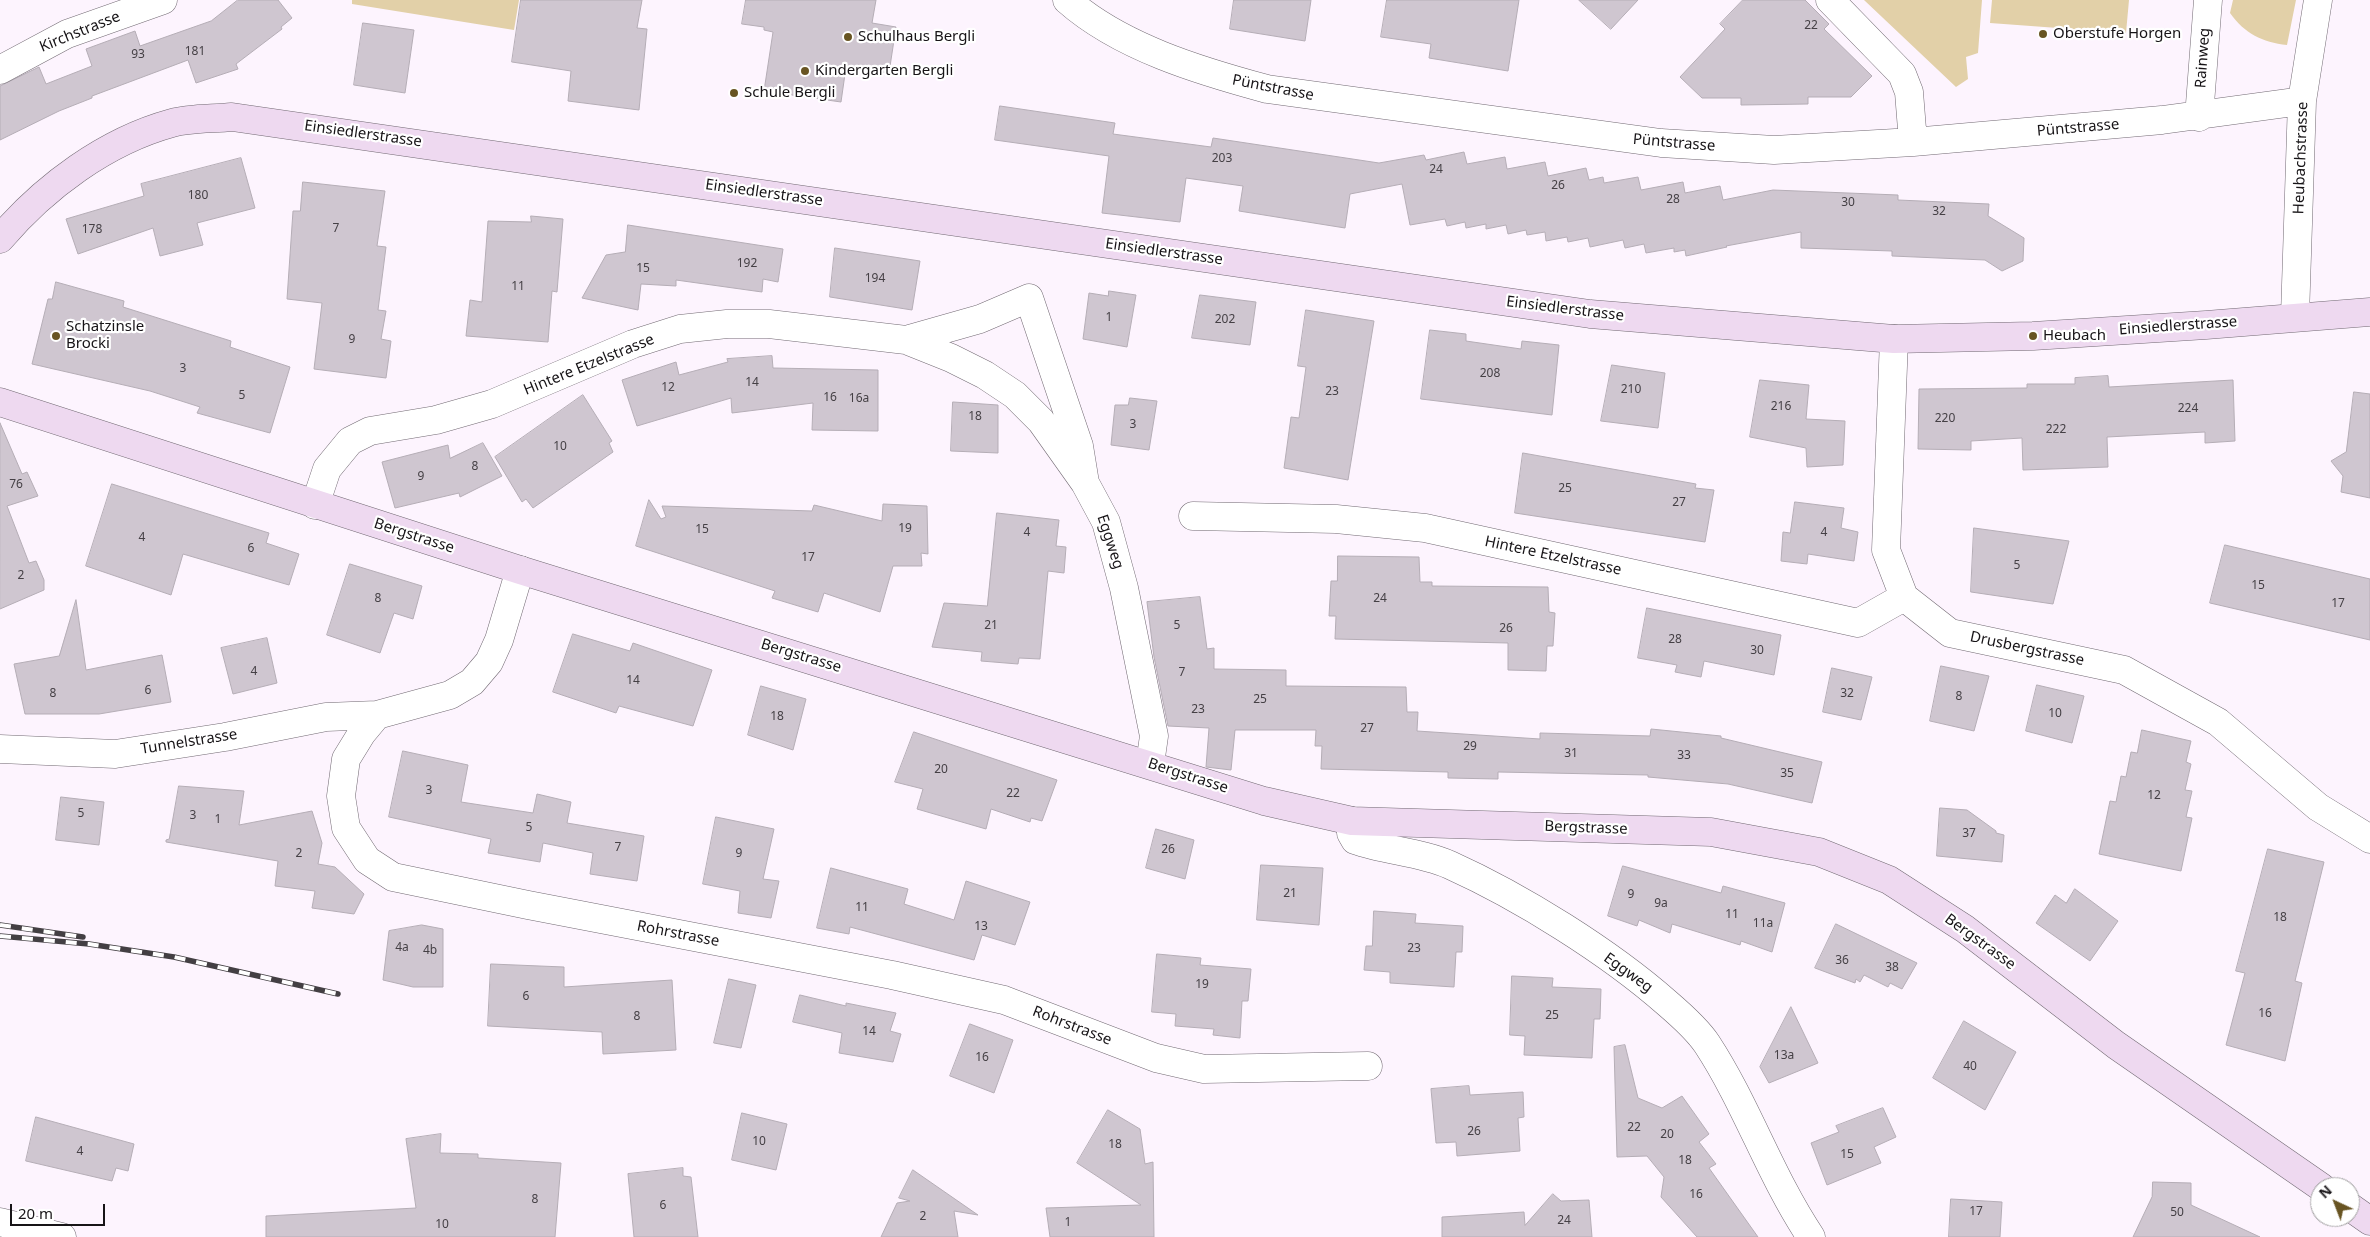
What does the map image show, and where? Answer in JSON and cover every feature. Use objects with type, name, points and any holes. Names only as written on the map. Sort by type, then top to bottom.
[{"type":"street","name":"Kirchstrasse","points":[[0,70],[43,45],[67,34],[163,0]]},
{"type":"street","name":"Püntstrasse","points":[[1067,0],[1080,11],[1129,40],[1211,74],[1266,89],[1661,143],[1774,150],[1913,142],[2199,117],[2302,101]]},
{"type":"street","points":[[1830,0],[1902,74],[1909,92],[1913,142]]},
{"type":"street","name":"Rainweg","points":[[2199,117],[2208,0]]},
{"type":"street","name":"Heubachstrasse","points":[[2295,316],[2302,101],[2318,0]]},
{"type":"street","name":"Einsiedlerstrasse","points":[[3,228],[68,175],[128,139],[173,123],[232,116],[1590,314],[1894,339],[2033,336],[2370,312]]},
{"type":"street","name":"Hintere Etzelstrasse","points":[[906,340],[980,319],[1028,298]]},
{"type":"street","name":"Eggweg","points":[[1028,298],[1079,446],[1085,483],[1106,522],[1124,588],[1154,736],[1150,764]]},
{"type":"street","name":"Hintere Etzelstrasse","points":[[315,504],[327,469],[350,441],[370,431],[436,420],[492,404],[633,344],[680,329],[727,324],[769,324],[906,340],[986,375],[1015,395],[1041,421],[1085,483]]},
{"type":"street","points":[[1894,339],[1886,550],[1904,597]]},
{"type":"street","name":"Bergstrasse","points":[[0,402],[520,570],[1150,764],[1264,801],[1352,821],[1711,832],[1819,852],[1889,880],[1965,929],[2116,1045],[2310,1179]]},
{"type":"street","name":"Hintere Etzelstrasse","points":[[1192,516],[1336,519],[1425,528],[1858,623],[1904,597]]},
{"type":"street","points":[[377,715],[450,695],[472,682],[489,662],[499,640],[520,570]]},
{"type":"street","name":"Drusbergstrasse","points":[[1904,597],[1950,633],[2124,670],[2218,722],[2318,807],[2370,839]]},
{"type":"street","name":"Tunnelstrasse","points":[[0,749],[115,754],[225,737],[326,717],[377,715]]},
{"type":"street","name":"Rohrstrasse","points":[[377,715],[362,733],[346,759],[340,796],[346,828],[367,860],[393,877],[528,906],[892,975],[1004,1000],[1156,1058],[1204,1068],[1368,1066]]},
{"type":"street","name":"Eggweg","points":[[1352,821],[1351,833],[1355,840],[1449,865],[1498,889],[1564,928],[1644,983],[1680,1014],[1705,1042],[1726,1077],[1791,1208],[1811,1237]]},
{"type":"street","points":[[0,1222],[62,1237]]},
{"type":"shaded area","points":[[352,0],[519,0],[514,30],[352,4]]},
{"type":"shaded area","points":[[1864,0],[1982,0],[1978,53],[1966,57],[1968,79],[1956,87]]},
{"type":"shaded area","points":[[1992,0],[2129,0],[2126,33],[1990,23]]},
{"type":"shaded area","points":[[2233,0],[2296,0],[2287,45],[2270,42],[2248,32],[2230,13]]},
{"type":"building","points":[[238,0],[278,0],[292,18],[281,27],[282,29],[236,64],[238,69],[196,83],[188,60],[92,96],[92,98],[59,111],[0,140],[0,86],[39,67],[46,84],[92,66],[86,49],[135,31],[140,46],[211,21]]},
{"type":"building","points":[[521,0],[642,0],[637,28],[647,29],[639,110],[568,101],[571,71],[512,62]]},
{"type":"building","name":"Schulhaus Bergli","points":[[746,0],[876,0],[872,23],[896,27],[889,73],[846,67],[841,102],[764,91],[773,32],[764,30],[764,27],[742,24]]},
{"type":"building","points":[[1234,0],[1311,0],[1305,41],[1230,29]]},
{"type":"building","points":[[1387,0],[1519,0],[1508,71],[1429,58],[1431,44],[1381,37]]},
{"type":"building","points":[[1579,0],[1638,0],[1611,29]]},
{"type":"building","points":[[1743,0],[1805,0],[1829,24],[1824,29],[1872,76],[1851,97],[1808,97],[1808,104],[1741,105],[1741,98],[1702,98],[1680,77],[1725,29],[1720,24]]},
{"type":"building","points":[[363,23],[414,30],[405,93],[354,85]]},
{"type":"building","points":[[1000,106],[1115,123],[1113,134],[1211,147],[1213,138],[1379,163],[1424,155],[1426,160],[1464,152],[1467,164],[1505,157],[1507,169],[1545,162],[1548,176],[1586,168],[1589,180],[1603,177],[1604,183],[1638,177],[1641,190],[1683,182],[1685,193],[1720,186],[1723,200],[1773,190],[1898,195],[1898,200],[1989,204],[1988,216],[2024,238],[2023,261],[2002,271],[1985,260],[1892,256],[1892,251],[1801,248],[1801,232],[1726,246],[1686,256],[1685,250],[1674,252],[1674,248],[1646,253],[1644,244],[1625,248],[1623,240],[1590,247],[1588,238],[1568,242],[1567,237],[1546,241],[1545,232],[1527,235],[1526,230],[1508,234],[1506,225],[1486,229],[1486,224],[1466,228],[1465,222],[1447,226],[1445,219],[1410,225],[1402,184],[1350,194],[1345,228],[1239,211],[1243,186],[1186,178],[1180,222],[1102,213],[1109,156],[995,140]]},
{"type":"building","points":[[241,158],[255,208],[197,223],[203,245],[160,256],[153,228],[78,254],[66,219],[144,196],[141,184]]},
{"type":"building","points":[[303,182],[385,191],[377,246],[386,247],[378,310],[386,311],[381,339],[391,341],[386,378],[314,369],[322,303],[287,299],[293,211],[300,211]]},
{"type":"building","points":[[531,216],[563,219],[557,292],[552,291],[548,342],[466,336],[470,300],[482,302],[488,221],[531,222]]},
{"type":"building","points":[[628,225],[783,249],[778,282],[763,279],[762,292],[676,280],[676,286],[641,284],[638,310],[582,298],[606,255],[625,252]]},
{"type":"building","points":[[835,248],[920,261],[912,310],[830,297]]},
{"type":"building","points":[[56,282],[124,301],[123,307],[231,341],[230,347],[290,367],[270,433],[197,413],[200,407],[150,391],[32,364],[48,299],[52,299]]},
{"type":"building","points":[[1109,291],[1136,295],[1127,347],[1083,339],[1089,293],[1108,296]]},
{"type":"building","points":[[1200,295],[1256,302],[1250,345],[1192,338]]},
{"type":"building","points":[[1306,310],[1374,321],[1348,480],[1284,468],[1291,417],[1299,418],[1306,367],[1298,366]]},
{"type":"building","points":[[1430,330],[1466,334],[1466,341],[1521,349],[1522,341],[1559,345],[1552,415],[1421,399]]},
{"type":"building","points":[[772,356],[773,368],[878,370],[878,431],[812,430],[813,403],[732,413],[731,398],[637,426],[622,380],[676,362],[679,375],[728,362],[727,359]]},
{"type":"building","points":[[1612,365],[1665,373],[1658,428],[1601,421]]},
{"type":"building","points":[[2108,376],[2109,387],[2233,380],[2235,441],[2205,443],[2205,432],[2107,437],[2108,467],[2023,470],[2022,438],[1971,441],[1971,450],[1918,449],[1919,389],[2027,388],[2027,384],[2075,384],[2075,378]]},
{"type":"building","points":[[1760,380],[1809,385],[1806,419],[1845,421],[1843,465],[1807,467],[1806,448],[1750,437]]},
{"type":"building","points":[[2354,392],[2370,394],[2370,498],[2341,492],[2343,476],[2331,461],[2346,452]]},
{"type":"building","points":[[583,395],[612,441],[609,443],[613,452],[533,508],[526,499],[522,502],[495,457]]},
{"type":"building","points":[[1130,398],[1157,401],[1149,450],[1111,445],[1115,405],[1128,405]]},
{"type":"building","points":[[953,402],[998,405],[998,453],[951,451]]},
{"type":"building","points":[[0,423],[22,474],[27,472],[38,496],[7,506],[29,563],[36,561],[44,580],[44,590],[0,609]]},
{"type":"building","points":[[483,443],[502,476],[460,497],[459,493],[395,508],[382,462],[448,445],[450,458]]},
{"type":"building","points":[[1523,453],[1696,484],[1695,488],[1714,490],[1705,542],[1515,513]]},
{"type":"building","points":[[112,484],[269,533],[266,543],[299,554],[289,585],[183,554],[171,595],[86,566]]},
{"type":"building","points":[[649,500],[661,519],[666,517],[662,506],[812,511],[814,505],[882,521],[883,504],[927,506],[928,554],[921,553],[922,566],[893,566],[880,612],[824,593],[818,612],[772,598],[775,591],[636,546]]},
{"type":"building","points":[[1795,502],[1844,508],[1841,528],[1858,532],[1854,561],[1808,554],[1807,564],[1781,561],[1783,532],[1790,533]]},
{"type":"building","points":[[997,513],[1059,520],[1056,546],[1066,547],[1064,573],[1048,571],[1040,659],[1019,658],[1018,664],[981,661],[982,652],[932,647],[944,603],[987,606]]},
{"type":"building","points":[[1974,528],[2069,541],[2053,604],[1971,592]]},
{"type":"building","points":[[2225,545],[2370,579],[2370,640],[2210,603]]},
{"type":"building","points":[[1338,556],[1419,557],[1420,582],[1432,582],[1432,586],[1548,587],[1549,612],[1555,613],[1553,646],[1547,646],[1546,671],[1508,670],[1508,643],[1335,639],[1336,616],[1329,616],[1331,581],[1337,581]]},
{"type":"building","points":[[350,564],[422,586],[413,619],[394,613],[380,653],[327,635]]},
{"type":"building","points":[[1200,597],[1207,649],[1214,648],[1214,669],[1286,670],[1286,686],[1406,687],[1407,712],[1418,712],[1417,731],[1540,739],[1540,733],[1650,736],[1651,729],[1721,736],[1721,738],[1822,762],[1812,803],[1728,784],[1648,777],[1648,775],[1498,772],[1498,779],[1448,778],[1448,772],[1321,769],[1322,746],[1315,746],[1316,730],[1235,730],[1231,770],[1206,767],[1209,728],[1168,726],[1154,657],[1147,602]]},
{"type":"building","points":[[76,600],[86,670],[162,655],[171,702],[99,714],[25,714],[14,664],[59,656]]},
{"type":"building","points":[[1647,608],[1781,635],[1774,675],[1704,661],[1701,677],[1675,672],[1677,665],[1638,658]]},
{"type":"building","points":[[573,634],[630,651],[633,643],[712,670],[693,726],[619,706],[616,713],[553,692]]},
{"type":"building","points":[[267,638],[277,683],[233,694],[221,648]]},
{"type":"building","points":[[1941,666],[1989,676],[1974,731],[1930,721]]},
{"type":"building","points":[[1832,668],[1872,677],[1861,720],[1823,712]]},
{"type":"building","points":[[2037,685],[2084,696],[2072,743],[2026,731]]},
{"type":"building","points":[[761,686],[806,699],[793,750],[748,735]]},
{"type":"building","points":[[2142,730],[2191,741],[2186,762],[2191,764],[2185,790],[2192,791],[2186,817],[2192,818],[2181,871],[2099,854],[2110,801],[2116,802],[2121,776],[2126,777],[2131,752],[2137,753]]},
{"type":"building","points":[[914,732],[1057,780],[1042,821],[1031,818],[1030,822],[991,809],[986,829],[917,809],[923,789],[895,782]]},
{"type":"building","points":[[403,751],[468,765],[461,802],[533,813],[537,794],[571,802],[567,823],[644,836],[637,881],[590,874],[593,853],[543,843],[540,862],[488,853],[491,839],[389,817]]},
{"type":"building","points":[[179,786],[244,791],[239,825],[312,811],[322,843],[318,864],[335,867],[364,894],[354,914],[312,908],[315,891],[275,886],[278,861],[166,842],[169,839]]},
{"type":"building","points":[[61,797],[104,802],[99,845],[56,840]]},
{"type":"building","points":[[1940,808],[1967,810],[1996,831],[1996,833],[2004,835],[2002,862],[1937,856]]},
{"type":"building","points":[[716,817],[774,829],[763,879],[779,881],[771,918],[738,913],[740,891],[703,884]]},
{"type":"building","points":[[1156,829],[1194,840],[1185,879],[1146,868]]},
{"type":"building","points":[[2268,849],[2324,862],[2295,981],[2302,983],[2285,1061],[2226,1045],[2245,973],[2236,971]]},
{"type":"building","points":[[1261,865],[1323,868],[1319,925],[1257,920]]},
{"type":"building","points":[[1623,866],[1721,893],[1723,886],[1785,903],[1772,952],[1741,941],[1740,945],[1672,924],[1670,933],[1639,920],[1637,926],[1608,916]]},
{"type":"building","points":[[831,868],[908,889],[904,904],[954,920],[966,881],[1030,902],[1015,945],[982,935],[974,960],[850,927],[849,934],[817,928]]},
{"type":"building","points":[[2075,889],[2118,921],[2090,961],[2036,923],[2055,895],[2066,903]]},
{"type":"building","points":[[1374,911],[1416,914],[1415,923],[1463,926],[1462,952],[1456,952],[1454,987],[1390,983],[1390,972],[1364,970],[1366,946],[1372,946]]},
{"type":"building","points":[[1836,924],[1917,963],[1902,989],[1890,983],[1888,987],[1864,975],[1860,982],[1856,979],[1855,983],[1815,968]]},
{"type":"building","points":[[422,925],[443,929],[443,987],[413,987],[383,980],[389,931]]},
{"type":"building","points":[[1157,954],[1201,958],[1200,965],[1251,969],[1248,1001],[1242,1001],[1240,1038],[1213,1035],[1214,1029],[1175,1026],[1176,1014],[1152,1012]]},
{"type":"building","points":[[491,964],[564,967],[564,987],[672,980],[676,1050],[603,1054],[602,1032],[488,1026]]},
{"type":"building","points":[[1512,976],[1553,978],[1552,987],[1601,989],[1600,1019],[1594,1019],[1592,1058],[1524,1055],[1525,1036],[1510,1035]]},
{"type":"building","points":[[729,979],[756,985],[741,1048],[714,1043]]},
{"type":"building","points":[[800,995],[846,1006],[846,1003],[896,1013],[890,1031],[901,1034],[893,1062],[839,1053],[842,1033],[793,1022]]},
{"type":"building","points":[[1791,1007],[1818,1063],[1769,1083],[1760,1067]]},
{"type":"building","points":[[1964,1021],[2016,1052],[1985,1110],[1933,1078]]},
{"type":"building","points":[[970,1024],[1013,1040],[994,1093],[950,1076]]},
{"type":"building","points":[[1625,1045],[1638,1098],[1662,1108],[1682,1096],[1709,1134],[1699,1142],[1716,1164],[1709,1168],[1758,1237],[1697,1237],[1661,1197],[1664,1177],[1647,1156],[1617,1157],[1614,1047]]},
{"type":"building","points":[[1469,1086],[1470,1095],[1523,1092],[1524,1117],[1518,1118],[1520,1151],[1457,1156],[1456,1142],[1436,1143],[1431,1089]]},
{"type":"building","points":[[1883,1108],[1896,1137],[1874,1147],[1881,1163],[1827,1185],[1811,1143],[1839,1132],[1836,1126]]},
{"type":"building","points":[[1108,1110],[1140,1129],[1145,1164],[1153,1162],[1154,1237],[1050,1237],[1046,1208],[1141,1205],[1077,1163]]},
{"type":"building","points":[[742,1113],[787,1124],[776,1170],[732,1160]]},
{"type":"building","points":[[36,1117],[134,1144],[128,1171],[116,1168],[112,1181],[26,1161]]},
{"type":"building","points":[[441,1134],[440,1153],[478,1154],[478,1158],[561,1163],[555,1237],[266,1237],[266,1216],[416,1208],[406,1139]]},
{"type":"building","points":[[683,1168],[683,1176],[691,1177],[698,1237],[634,1237],[628,1174]]},
{"type":"building","points":[[913,1170],[978,1215],[954,1211],[958,1237],[881,1237],[897,1203],[910,1201],[899,1198]]},
{"type":"building","points":[[2153,1182],[2191,1183],[2191,1205],[2260,1237],[2133,1237],[2152,1197]]},
{"type":"building","points":[[1553,1194],[1561,1201],[1589,1200],[1592,1237],[1442,1237],[1442,1217],[1524,1212],[1525,1225]]},
{"type":"building","points":[[1951,1199],[2002,1202],[2000,1237],[1949,1237]]},
{"type":"railway","points":[[0,925],[83,937]]},
{"type":"railway","points":[[0,936],[89,944],[174,957],[338,994]]},
{"type":"place","name":"Oberstufe Horgen","points":[[2043,34]]},
{"type":"place","name":"Schulhaus Bergli","points":[[848,37]]},
{"type":"place","name":"Kindergarten Bergli","points":[[805,71]]},
{"type":"place","name":"Schule Bergli","points":[[734,93]]},
{"type":"place","name":"Schatzinsle Brocki","points":[[56,336]]},
{"type":"place","name":"Heubach","points":[[2033,336]]}]
